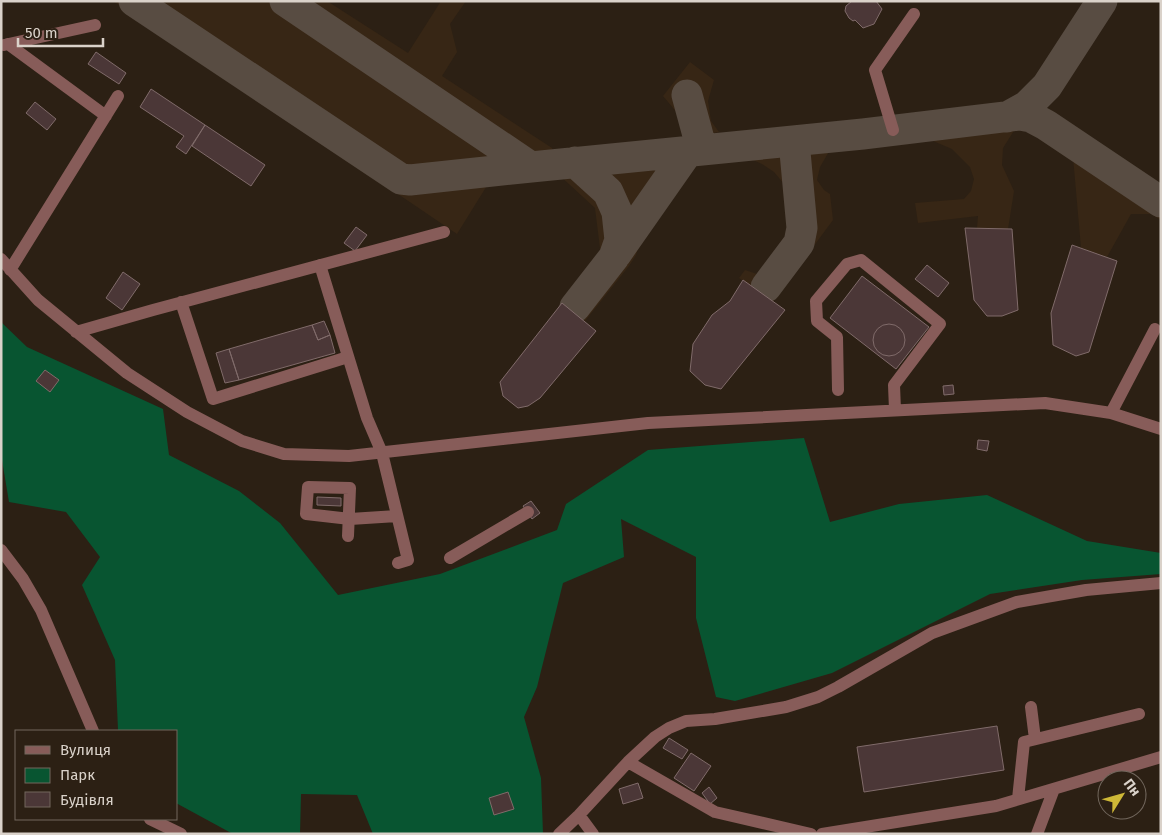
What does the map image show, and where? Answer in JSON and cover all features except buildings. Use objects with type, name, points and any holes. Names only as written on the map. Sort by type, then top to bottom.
[{"type":"lane","points":[[893,130],[875,70],[914,14]]},
{"type":"lane","points":[[4,45],[95,25]]},
{"type":"lane","points":[[4,45],[106,116]]},
{"type":"lane","points":[[10,270],[118,96]]},
{"type":"lane","points":[[76,332],[444,232]]},
{"type":"lane","points":[[1,259],[38,300],[127,373],[203,420],[242,440],[284,454],[349,456],[648,423],[1045,403],[1111,413],[1161,429]]},
{"type":"lane","points":[[838,390],[837,337],[817,321],[816,301],[847,264],[861,260],[940,324],[894,385],[895,410]]},
{"type":"lane","points":[[320,265],[367,418],[382,453],[408,560],[398,563]]},
{"type":"lane","points":[[181,302],[213,399],[203,420]]},
{"type":"lane","points":[[1111,413],[1155,329]]},
{"type":"lane","points":[[213,399],[348,357]]},
{"type":"lane","points":[[450,558],[528,512]]},
{"type":"lane","points":[[348,536],[350,519],[397,516]]},
{"type":"lane","points":[[1,550],[23,579],[42,610],[93,730]]},
{"type":"lane","points":[[559,834],[628,762],[655,737],[686,721],[716,719],[786,707],[818,696],[838,687],[932,633],[1017,602],[1086,590],[1161,583]]},
{"type":"lane","points":[[1031,707],[1035,739]]},
{"type":"lane","points":[[1018,799],[1024,742],[1139,714]]},
{"type":"lane","points":[[822,834],[996,806],[1161,757]]},
{"type":"lane","points":[[628,762],[715,812],[812,834]]},
{"type":"lane","points":[[1037,834],[1054,789]]},
{"type":"lane","points":[[579,815],[592,834]]},
{"type":"lane","points":[[152,820],[181,834]]},
{"type":"shaded area","points":[[113,1],[327,1],[408,53],[441,1],[466,1],[450,24],[457,52],[442,76],[552,148],[558,174],[488,184],[457,234]]},
{"type":"shaded area","points":[[690,62],[714,80],[708,101],[711,121],[719,132],[683,138],[689,127],[663,96]]},
{"type":"shaded area","points":[[1015,129],[1003,148],[1002,165],[1014,191],[1008,229],[977,228],[978,216],[918,223],[915,203],[964,199],[971,191],[974,179],[970,167],[952,149],[926,138]]},
{"type":"shaded area","points":[[831,148],[820,167],[817,180],[824,190],[830,194],[833,220],[773,301],[739,278],[745,270],[763,276],[793,234],[785,185],[774,172],[746,157]]},
{"type":"shaded area","points":[[1073,157],[1161,215],[1161,220],[1151,214],[1131,214],[1107,257],[1081,248]]},
{"type":"shaded area","points":[[687,164],[636,233],[639,244],[636,255],[629,266],[585,321],[567,307],[601,256],[595,208],[558,174]]},
{"type":"green space","points":[[1,322],[27,347],[163,409],[169,455],[239,491],[280,523],[338,595],[440,574],[557,530],[566,504],[648,450],[804,438],[830,522],[899,504],[987,495],[1087,541],[1161,553],[1161,574],[1082,580],[990,594],[832,673],[735,701],[716,697],[696,618],[696,557],[621,519],[624,557],[563,583],[537,687],[524,717],[541,778],[543,834],[373,834],[357,795],[301,794],[300,834],[233,834],[178,804],[178,730],[118,730],[115,660],[82,585],[100,557],[66,512],[9,502],[1,454]]},
{"type":"taxiway","points":[[134,1],[401,179],[410,180],[531,167]]},
{"type":"taxiway","points":[[285,1],[531,167],[863,134],[1020,115],[1031,117],[1046,125],[1161,202]]},
{"type":"taxiway","points":[[1007,117],[1027,106],[1047,86],[1102,1]]},
{"type":"taxiway","points":[[687,95],[702,150]]},
{"type":"taxiway","points":[[766,287],[799,243],[802,228],[794,141]]},
{"type":"taxiway","points":[[616,254],[688,151]]},
{"type":"taxiway","points":[[575,162],[608,192],[617,212],[620,240],[614,257],[575,307]]}]
